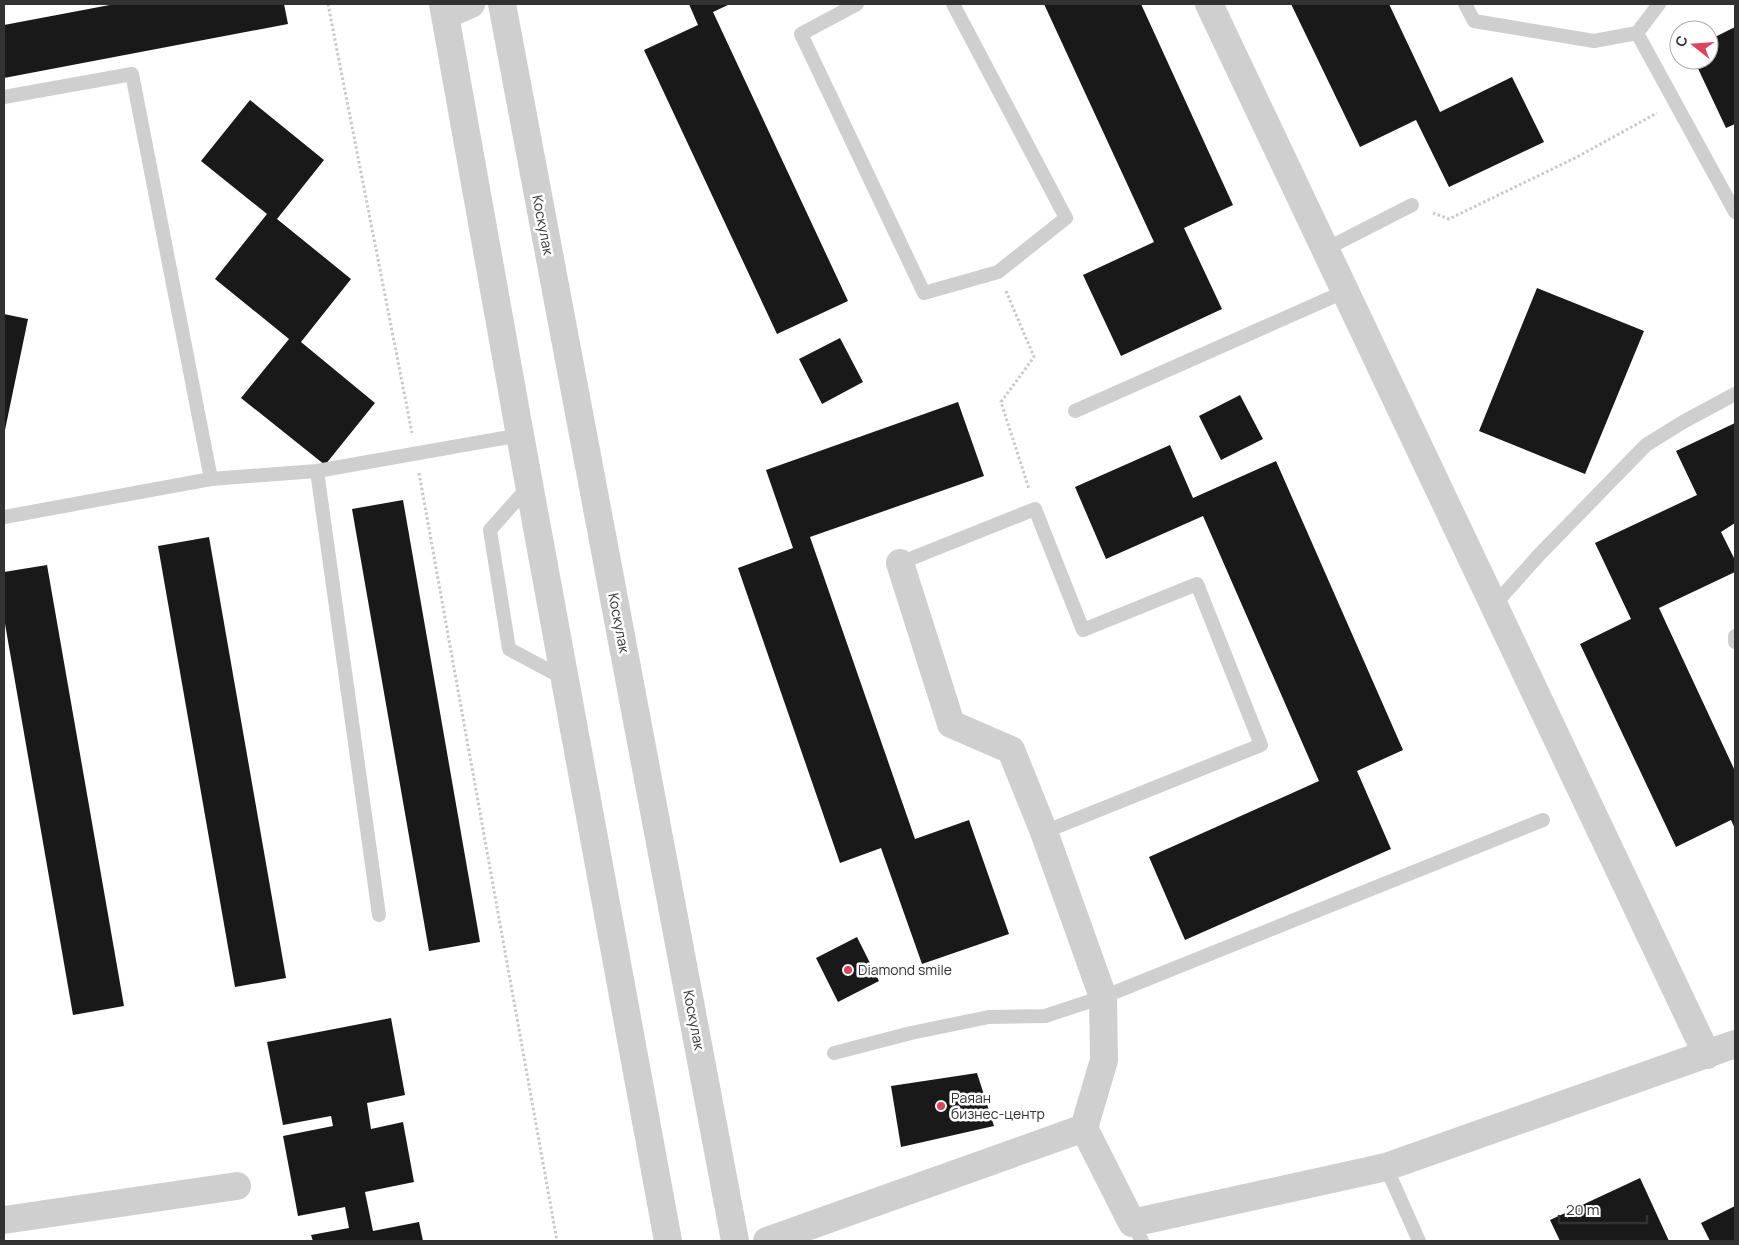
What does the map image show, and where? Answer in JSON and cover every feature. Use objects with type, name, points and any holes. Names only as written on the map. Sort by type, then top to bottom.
[{"type":"street","points":[[471,4],[444,10],[529,486],[668,1241]]},
{"type":"street","name":"Коскулак","points":[[502,4],[736,1241]]},
{"type":"street","points":[[1209,4],[1495,604],[1707,1055]]},
{"type":"street","points":[[900,563],[950,724],[1011,750],[1044,832],[1103,997],[1104,1060],[1084,1128],[1137,1232],[1386,1167],[1735,1044]]},
{"type":"street","points":[[767,1241],[1084,1128]]},
{"type":"street","points":[[4,1220],[237,1186]]},
{"type":"lane","points":[[857,4],[801,34],[924,293],[998,272],[1066,218],[953,4]]},
{"type":"lane","points":[[1465,4],[1474,21],[1594,40],[1637,33],[1659,4]]},
{"type":"lane","points":[[1637,33],[1735,212]]},
{"type":"lane","points":[[4,97],[132,74],[211,478]]},
{"type":"lane","points":[[1326,249],[1412,205]]},
{"type":"lane","points":[[1075,410],[1346,291]]},
{"type":"lane","points":[[1495,604],[1538,556],[1646,445],[1683,422],[1735,394]]},
{"type":"lane","points":[[4,517],[211,478],[317,471],[520,435]]},
{"type":"lane","points":[[317,471],[379,915]]},
{"type":"lane","points":[[529,486],[490,530],[508,649],[565,679]]},
{"type":"lane","points":[[900,563],[1035,509],[1083,630],[1197,584],[1261,745],[1044,832]]},
{"type":"lane","points":[[1735,636],[1735,642]]},
{"type":"lane","points":[[834,1053],[911,1033],[989,1017],[1045,1016],[1103,997],[1543,820]]},
{"type":"lane","points":[[1386,1167],[1419,1241]]},
{"type":"path","points":[[328,4],[416,453],[557,1241]]},
{"type":"path","points":[[1412,205],[1449,219],[1577,157],[1675,102]]},
{"type":"path","points":[[998,272],[1034,357],[1001,402],[1035,509]]},
{"type":"building","points":[[115,4],[284,4],[288,24],[4,78],[4,25]]},
{"type":"building","points":[[689,4],[730,4],[713,12],[848,301],[777,334],[644,50],[698,25]]},
{"type":"building","points":[[1044,4],[1141,4],[1233,205],[1184,228],[1222,309],[1121,356],[1083,275],[1154,242]]},
{"type":"building","points":[[1291,4],[1389,4],[1440,112],[1512,77],[1544,142],[1449,187],[1416,120],[1360,147]]},
{"type":"building","points":[[1735,27],[1735,124],[1726,128],[1699,70],[1719,70],[1719,35]]},
{"type":"building","points":[[250,100],[324,160],[277,219],[351,279],[301,342],[375,403],[325,465],[241,398],[289,339],[215,279],[267,214],[201,161]]},
{"type":"building","points":[[1537,288],[1644,331],[1585,474],[1479,431]]},
{"type":"building","points":[[4,314],[28,319],[5,430],[4,430]]},
{"type":"building","points":[[840,338],[863,382],[822,404],[799,359]]},
{"type":"building","points":[[1240,395],[1263,439],[1221,460],[1199,416]]},
{"type":"building","points":[[958,402],[984,476],[810,537],[915,839],[969,820],[1009,934],[922,964],[881,848],[840,863],[738,568],[793,548],[766,470]]},
{"type":"building","points":[[1735,423],[1735,523],[1721,532],[1735,560],[1735,572],[1659,608],[1735,771],[1735,829],[1731,820],[1676,847],[1580,644],[1631,619],[1595,543],[1697,495],[1676,451]]},
{"type":"building","points":[[1170,445],[1193,498],[1276,461],[1403,750],[1357,771],[1391,849],[1185,940],[1149,857],[1319,781],[1203,516],[1106,559],[1075,487]]},
{"type":"building","points":[[403,500],[480,942],[429,951],[352,509]]},
{"type":"building","points":[[209,537],[286,978],[235,987],[158,546]]},
{"type":"building","points":[[47,565],[124,1006],[73,1015],[4,618],[4,572]]},
{"type":"building","name":"Diamond smile","points":[[857,937],[879,981],[838,1002],[816,958]]},
{"type":"building","points":[[391,1018],[405,1095],[367,1103],[371,1129],[403,1122],[414,1182],[365,1192],[373,1231],[419,1222],[423,1241],[313,1241],[311,1235],[349,1228],[345,1207],[298,1216],[283,1136],[333,1126],[331,1116],[283,1125],[267,1042]]},
{"type":"building","name":"Раяан бизнес-центр","points":[[977,1073],[994,1126],[901,1147],[891,1086]]},
{"type":"building","points":[[1640,1178],[1669,1241],[1560,1241],[1550,1220]]},
{"type":"building","points":[[1735,1206],[1735,1241],[1710,1241],[1701,1223]]},
{"type":"place","name":"Diamond smile","points":[[848,970]]},
{"type":"place","name":"Раяан бизнес-центр","points":[[941,1106]]}]
